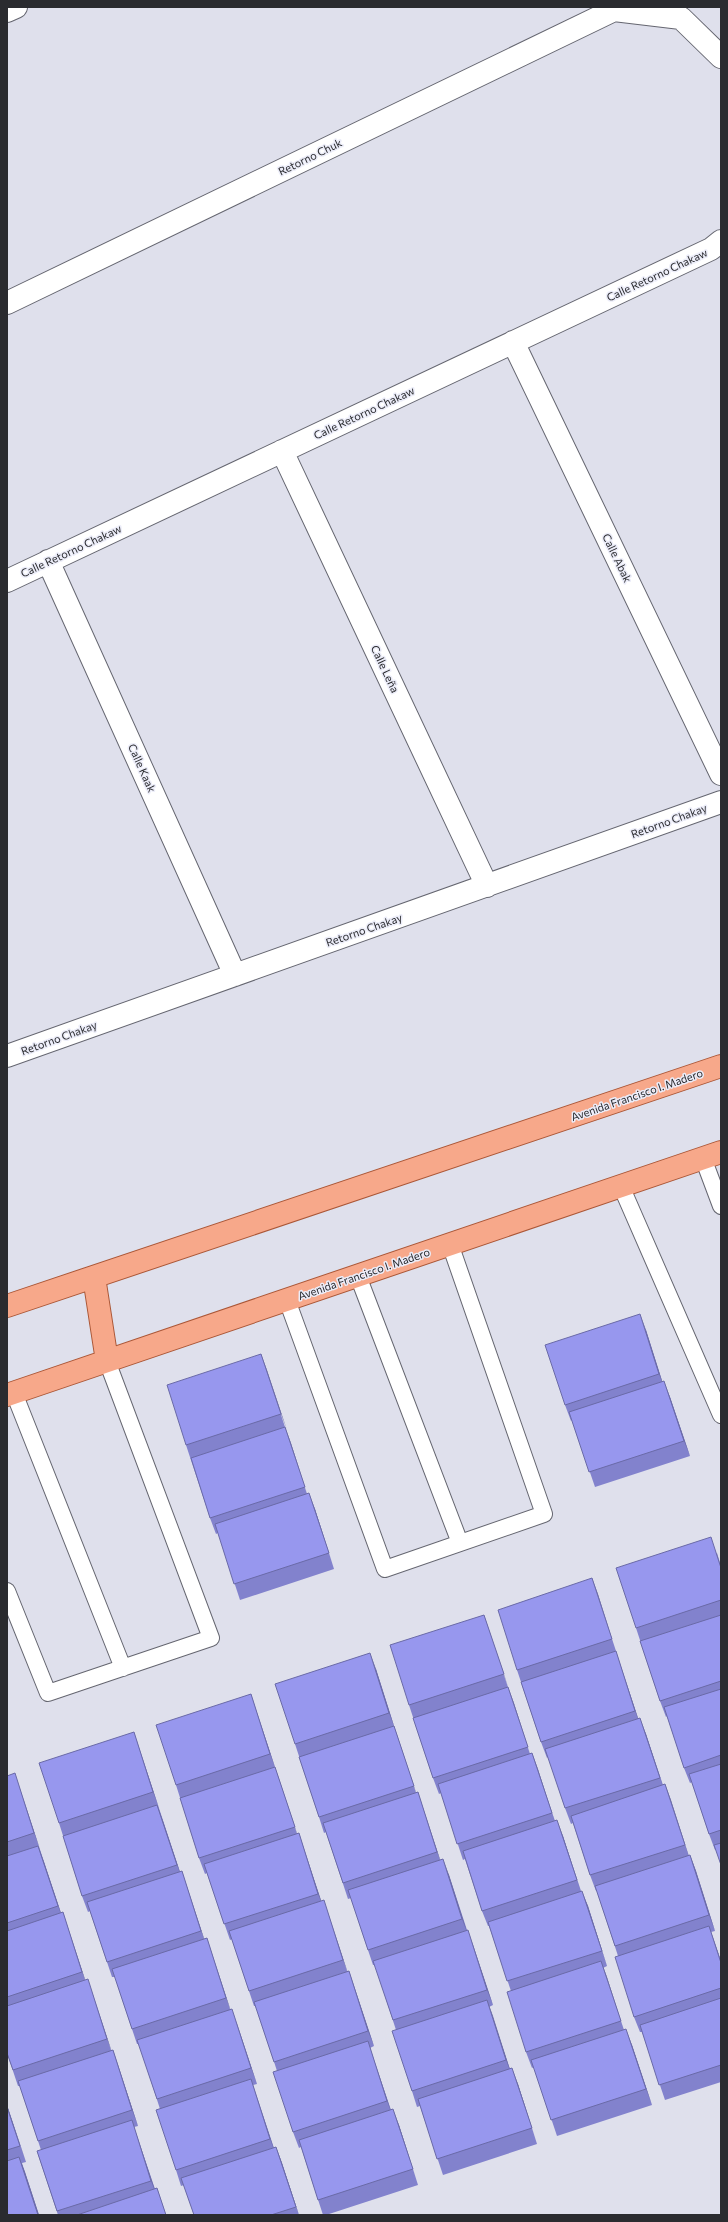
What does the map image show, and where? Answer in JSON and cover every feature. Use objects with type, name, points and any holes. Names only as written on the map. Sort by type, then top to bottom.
[{"type":"main road","name":"Avenida Francisco I. Madero","points":[[7,1306],[721,1066]]},
{"type":"main road","name":"Avenida Francisco I. Madero","points":[[11,1394],[712,1155]]},
{"type":"main road","points":[[94,1277],[107,1361]]},
{"type":"street","points":[[7,11],[16,7]]},
{"type":"street","points":[[613,9],[681,18],[721,57]]},
{"type":"street","name":"Retorno Chuk","points":[[7,303],[613,9]]},
{"type":"street","name":"Calle Retorno Chakaw","points":[[7,581],[513,342],[718,248]]},
{"type":"street","name":"Calle Abak","points":[[513,342],[721,774]]},
{"type":"street","name":"Calle Leña","points":[[282,451],[488,886]]},
{"type":"street","name":"Calle Kaak","points":[[48,561],[235,975]]},
{"type":"street","name":"Retorno Chakay","points":[[7,1056],[721,802]]},
{"type":"lane","points":[[712,1155],[721,1206]]},
{"type":"lane","points":[[621,1186],[721,1415]]},
{"type":"lane","points":[[287,1300],[385,1569],[544,1514],[450,1244]]},
{"type":"lane","points":[[358,1276],[460,1543]]},
{"type":"lane","points":[[7,1591],[48,1693],[211,1638],[107,1361]]},
{"type":"lane","points":[[11,1394],[123,1668]]},
{"type":"building","points":[[640,1314],[659,1374],[565,1405],[545,1345]]},
{"type":"building","points":[[261,1354],[281,1414],[186,1445],[167,1385]]},
{"type":"building","points":[[664,1381],[684,1441],[589,1472],[569,1412]]},
{"type":"building","points":[[285,1427],[305,1487],[210,1518],[191,1458]]},
{"type":"building","points":[[309,1493],[329,1553],[234,1584],[215,1524]]},
{"type":"building","points":[[711,1537],[721,1568],[721,1600],[636,1628],[616,1568]]},
{"type":"building","points":[[592,1578],[612,1639],[517,1670],[498,1610]]},
{"type":"building","points":[[484,1615],[504,1674],[409,1705],[390,1645]]},
{"type":"building","points":[[721,1615],[721,1681],[660,1701],[640,1641]]},
{"type":"building","points":[[616,1651],[635,1711],[541,1742],[521,1682]]},
{"type":"building","points":[[370,1653],[389,1713],[295,1744],[275,1684]]},
{"type":"building","points":[[508,1687],[528,1747],[433,1778],[413,1718]]},
{"type":"building","points":[[721,1689],[721,1755],[684,1768],[664,1707]]},
{"type":"building","points":[[251,1694],[270,1754],[176,1785],[156,1725]]},
{"type":"building","points":[[640,1718],[660,1778],[565,1808],[545,1749]]},
{"type":"building","points":[[394,1726],[414,1786],[319,1817],[299,1757]]},
{"type":"building","points":[[134,1732],[153,1792],[59,1823],[39,1763]]},
{"type":"building","points":[[532,1753],[552,1813],[457,1844],[438,1784]]},
{"type":"building","points":[[721,1764],[721,1830],[709,1834],[689,1774]]},
{"type":"building","points":[[275,1767],[295,1827],[199,1858],[180,1798]]},
{"type":"building","points":[[15,1773],[34,1833],[7,1842],[7,1776]]},
{"type":"building","points":[[665,1784],[685,1845],[590,1875],[571,1816]]},
{"type":"building","points":[[418,1792],[437,1852],[343,1883],[323,1823]]},
{"type":"building","points":[[157,1805],[177,1865],[82,1896],[63,1836]]},
{"type":"building","points":[[557,1820],[577,1880],[482,1911],[463,1851]]},
{"type":"building","points":[[299,1833],[318,1894],[224,1924],[204,1864]]},
{"type":"building","points":[[721,1843],[721,1865],[714,1845]]},
{"type":"building","points":[[38,1846],[58,1906],[7,1923],[7,1856]]},
{"type":"building","points":[[690,1855],[709,1915],[615,1946],[595,1886]]},
{"type":"building","points":[[443,1859],[462,1919],[368,1950],[348,1890]]},
{"type":"building","points":[[182,1871],[201,1931],[107,1962],[87,1902]]},
{"type":"building","points":[[582,1891],[602,1951],[507,1981],[488,1922]]},
{"type":"building","points":[[324,1900],[343,1960],[249,1991],[229,1931]]},
{"type":"building","points":[[63,1912],[82,1972],[7,1997],[7,1931]]},
{"type":"building","points":[[709,1926],[721,1963],[721,1988],[634,2017],[615,1957]]},
{"type":"building","points":[[468,1930],[487,1990],[393,2020],[373,1961]]},
{"type":"building","points":[[207,1938],[226,1998],[132,2029],[112,1969]]},
{"type":"building","points":[[601,1961],[621,2021],[526,2052],[507,1992]]},
{"type":"building","points":[[349,1971],[368,2031],[274,2062],[254,2002]]},
{"type":"building","points":[[88,1979],[107,2039],[13,2070],[7,2053],[7,2006]]},
{"type":"building","points":[[721,1998],[721,2065],[659,2085],[640,2025]]},
{"type":"building","points":[[487,2000],[506,2060],[412,2091],[392,2031]]},
{"type":"building","points":[[232,2009],[251,2068],[157,2099],[137,2040]]},
{"type":"building","points":[[626,2029],[646,2089],[551,2120],[531,2060]]},
{"type":"building","points":[[368,2041],[387,2101],[293,2132],[273,2072]]},
{"type":"building","points":[[113,2050],[132,2110],[38,2141],[18,2081]]},
{"type":"building","points":[[512,2068],[532,2128],[437,2159],[418,2099]]},
{"type":"building","points":[[251,2079],[270,2139],[176,2170],[156,2110]]},
{"type":"building","points":[[7,2107],[20,2146],[7,2150]]},
{"type":"building","points":[[393,2109],[413,2169],[318,2200],[299,2140]]},
{"type":"building","points":[[132,2120],[151,2181],[57,2211],[37,2151]]},
{"type":"building","points":[[276,2147],[296,2207],[271,2215],[194,2215],[181,2178]]},
{"type":"building","points":[[19,2157],[38,2215],[7,2215],[7,2161]]},
{"type":"building","points":[[157,2188],[166,2215],[77,2215]]}]
